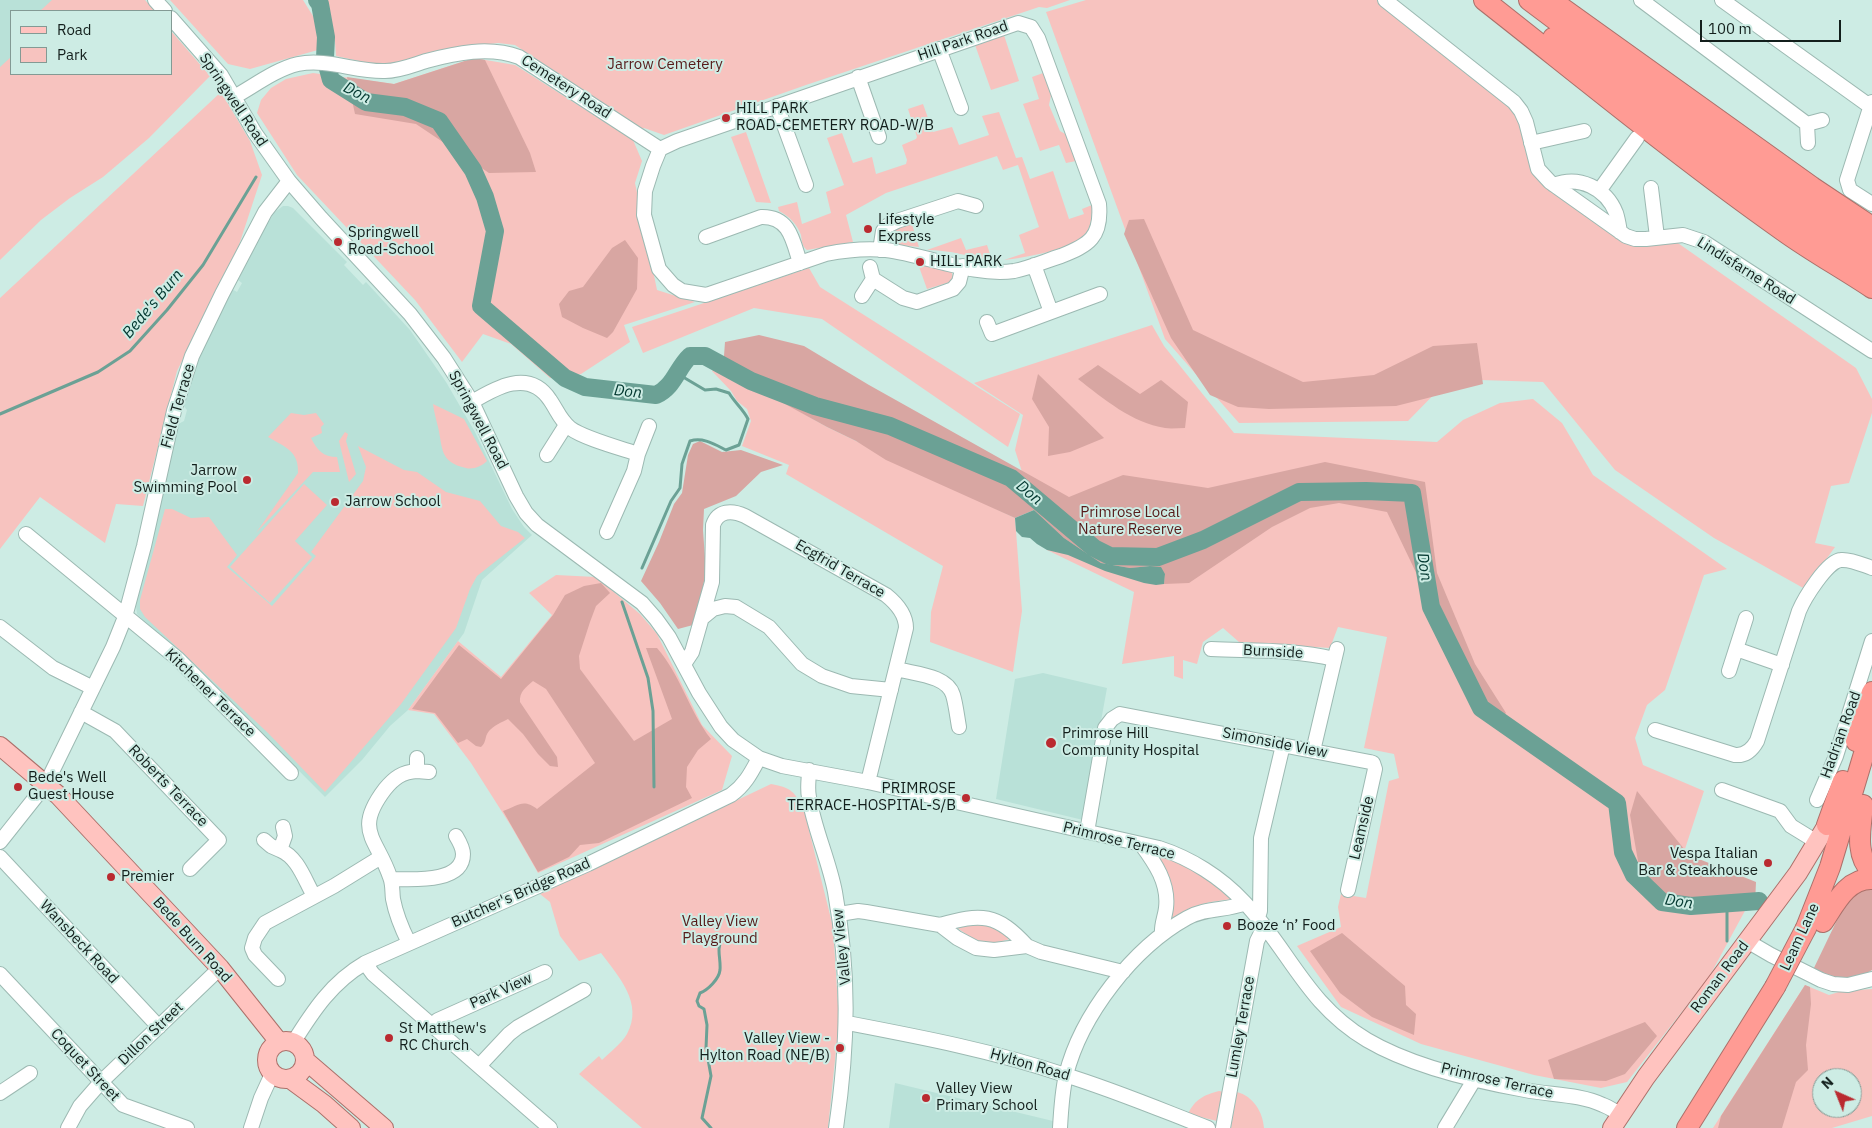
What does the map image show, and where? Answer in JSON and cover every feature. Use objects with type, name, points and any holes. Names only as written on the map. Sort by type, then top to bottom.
[{"type":"highway","points":[[1484,0],[1713,180],[1784,231],[1872,288]]},
{"type":"highway","points":[[1503,0],[1793,215],[1840,248],[1872,267]]},
{"type":"highway","points":[[1529,0],[1789,195],[1872,248]]},
{"type":"highway","points":[[1551,0],[1812,187],[1872,227]]},
{"type":"highway","points":[[1822,834],[1838,798],[1872,692]]},
{"type":"highway","name":"Leam Lane","points":[[1815,929],[1833,859],[1872,727]]},
{"type":"highway","name":"Leam Lane","points":[[1702,1128],[1815,929],[1841,875],[1872,775]]},
{"type":"highway","points":[[1863,805],[1860,841],[1862,858],[1872,872]]},
{"type":"highway","points":[[1815,929],[1848,888],[1860,880],[1872,880]]},
{"type":"highway","name":"Leam Lane","points":[[1687,1128],[1781,990]]},
{"type":"main road","name":"Bede Burn Road","points":[[0,746],[46,784],[220,968],[234,987],[286,1043]]},
{"type":"main road","name":"Roman Road","points":[[1616,1121],[1798,873],[1822,834]]},
{"type":"main road","name":"Bede Burn Road","points":[[234,987],[267,1056]]},
{"type":"main road","points":[[286,1043],[303,1051],[305,1060],[301,1072],[290,1079],[283,1080],[272,1074],[268,1068],[267,1056],[269,1051],[286,1043]]},
{"type":"main road","points":[[305,1060],[384,1128]]},
{"type":"main road","points":[[290,1079],[324,1104],[351,1128]]},
{"type":"street","points":[[155,0],[164,10]]},
{"type":"street","name":"Lindisfarne Road","points":[[1385,0],[1514,102],[1526,122],[1538,168],[1542,176],[1554,185],[1620,232],[1635,239],[1683,235],[1704,242],[1872,351]]},
{"type":"street","points":[[1642,0],[1807,124]]},
{"type":"street","points":[[1722,0],[1871,104],[1847,180],[1848,186],[1854,193],[1872,204]]},
{"type":"street","name":"Springwell Road","points":[[172,19],[213,66],[289,182],[410,314],[444,358],[472,402],[516,496],[526,513],[537,525],[642,604],[660,625],[684,664],[698,693],[721,727],[734,740],[758,758]]},
{"type":"street","name":"Hill Park Road","points":[[1018,23],[1031,27],[1038,38],[1100,204],[1096,232],[1084,246],[1034,265],[1000,272],[866,248],[845,250],[706,295],[682,291],[665,278],[655,260],[644,215],[645,191],[660,149],[667,144],[940,49],[1018,23]]},
{"type":"street","points":[[940,49],[961,108]]},
{"type":"street","name":"Cemetery Road","points":[[234,97],[282,70],[297,65],[316,62],[388,72],[460,54],[496,50],[519,56],[660,149]]},
{"type":"street","points":[[858,77],[879,137]]},
{"type":"street","points":[[777,106],[806,185]]},
{"type":"street","points":[[1807,124],[1822,120]]},
{"type":"street","points":[[1807,124],[1808,143]]},
{"type":"street","points":[[1531,142],[1584,131]]},
{"type":"street","points":[[1598,191],[1637,138]]},
{"type":"street","points":[[1554,185],[1572,180],[1591,186],[1610,202],[1616,213],[1620,232]]},
{"type":"street","name":"Field Terrace","points":[[0,842],[46,784],[125,617],[146,538],[174,411],[192,356],[265,212],[289,182]]},
{"type":"street","points":[[1652,188],[1658,237]]},
{"type":"street","points":[[880,250],[883,231],[886,226],[958,201],[976,206]]},
{"type":"street","points":[[706,237],[761,217],[769,217],[777,220],[788,229],[800,263]]},
{"type":"street","points":[[1034,265],[1051,312]]},
{"type":"street","points":[[862,296],[872,273],[903,298],[917,302],[952,289],[959,282],[962,266]]},
{"type":"street","points":[[987,322],[992,334],[1100,294]]},
{"type":"street","points":[[472,402],[506,384],[515,383],[533,386],[549,397],[566,425],[579,433],[638,454]]},
{"type":"street","points":[[547,455],[566,425]]},
{"type":"street","points":[[607,532],[634,471],[638,454],[649,426]]},
{"type":"street","name":"Ecgfrid Terrace","points":[[712,582],[714,520],[726,512],[737,513],[891,599],[902,613],[906,624],[897,669],[866,781]]},
{"type":"street","name":"Kitchener Terrace","points":[[26,534],[178,659],[291,773]]},
{"type":"street","points":[[1655,730],[1734,755],[1745,754],[1757,741],[1802,604],[1833,563],[1842,560],[1872,568]]},
{"type":"street","points":[[684,664],[692,652],[712,582]]},
{"type":"street","points":[[712,582],[731,607]]},
{"type":"street","points":[[702,618],[713,609],[726,606],[736,607],[760,620],[778,636],[802,664],[822,676],[851,686],[891,690]]},
{"type":"street","points":[[1729,671],[1746,618]]},
{"type":"street","points":[[0,627],[54,668],[93,688]]},
{"type":"street","name":"Hadrian Road","points":[[1817,800],[1836,756],[1872,641]]},
{"type":"street","name":"Burnside","points":[[1211,649],[1282,650],[1335,654],[1313,751]]},
{"type":"street","points":[[1736,649],[1782,665]]},
{"type":"street","points":[[897,669],[942,682],[948,687],[952,694],[959,727]]},
{"type":"street","name":"Roberts Terrace","points":[[81,712],[116,731],[219,840],[190,868]]},
{"type":"street","name":"Simonside View","points":[[1087,832],[1105,728],[1108,722],[1120,714],[1370,762],[1375,767]]},
{"type":"street","name":"Lumley Terrace","points":[[1223,1128],[1261,922],[1261,838],[1283,745]]},
{"type":"street","name":"Primrose Terrace","points":[[758,758],[771,763],[866,781],[1176,853],[1214,876],[1245,903],[1261,922],[1309,990],[1347,1026],[1367,1040],[1415,1061],[1474,1080],[1588,1100],[1603,1105],[1616,1121]]},
{"type":"street","name":"Butcher's Bridge Road","points":[[286,1043],[343,978],[365,963],[588,864],[731,795],[740,789],[747,780],[758,758]]},
{"type":"street","points":[[408,943],[393,899],[391,879],[370,834],[368,825],[370,813],[375,802],[390,783],[398,776],[421,767]]},
{"type":"street","name":"Leamside","points":[[1348,890],[1375,767]]},
{"type":"street","name":"Valley View","points":[[810,770],[808,796],[835,889],[846,990],[847,1023],[836,1128]]},
{"type":"street","points":[[1722,790],[1780,811],[1784,819],[1791,826],[1822,834]]},
{"type":"street","points":[[280,850],[285,836],[284,827]]},
{"type":"street","points":[[391,879],[426,879],[443,876],[456,868],[469,853],[456,836]]},
{"type":"street","points":[[264,840],[271,846],[289,855],[314,896]]},
{"type":"street","points":[[1141,844],[1154,863],[1165,886],[1167,896],[1162,934]]},
{"type":"street","name":"Wansbeck Road","points":[[0,857],[159,1027]]},
{"type":"street","points":[[278,979],[255,954],[252,948],[255,938],[265,923],[381,857]]},
{"type":"street","points":[[1060,1128],[1066,1075],[1082,1032],[1122,972],[1162,934],[1188,917],[1204,910],[1245,903]]},
{"type":"street","points":[[839,914],[858,911],[940,925],[966,917],[982,917],[1005,925],[1027,946],[1041,952],[1122,972]]},
{"type":"street","points":[[940,925],[957,938],[976,948],[994,950],[1027,946]]},
{"type":"street","points":[[1747,941],[1779,960],[1833,984],[1848,985],[1872,979]]},
{"type":"street","points":[[365,963],[373,974],[550,1128]]},
{"type":"street","name":"Dillon Street","points":[[68,1128],[80,1106],[101,1082],[220,968]]},
{"type":"street","name":"Park View","points":[[432,1025],[438,1020],[545,972]]},
{"type":"street","name":"Coquet Street","points":[[0,974],[127,1108],[187,1128]]},
{"type":"street","points":[[479,1066],[508,1034],[584,990]]},
{"type":"street","name":"Hylton Road","points":[[847,1023],[1004,1056],[1066,1075],[1208,1128]]},
{"type":"street","points":[[0,1093],[30,1073]]},
{"type":"street","points":[[251,1128],[261,1098],[272,1074]]},
{"type":"street","points":[[1445,1128],[1474,1080]]},
{"type":"shaded area","points":[[0,0],[145,0],[154,10],[10,10],[11,75],[0,103]]},
{"type":"shaded area","name":"Jarrow School","points":[[283,206],[293,208],[347,262],[344,265],[363,285],[366,282],[410,330],[446,382],[475,432],[512,509],[532,535],[482,580],[464,633],[408,710],[390,726],[362,760],[325,797],[183,654],[137,614],[136,606],[178,424],[184,421],[187,410],[183,405],[190,381],[206,341],[232,289],[237,292],[242,283],[238,280],[267,224],[275,212]]},
{"type":"shaded area","points":[[1034,510],[1064,538],[1101,563],[1130,568],[1161,567],[1165,574],[1164,584],[1144,583],[1105,571],[1068,555],[1047,550],[1030,538],[1022,537],[1016,531],[1015,518]]},
{"type":"shaded area","name":"Primrose Hill Community Hospital","points":[[1043,673],[1107,688],[1083,820],[996,799],[1015,679]]},
{"type":"shaded area","name":"Valley View Primary School","points":[[895,1083],[1053,1121],[1052,1128],[889,1128]]},
{"type":"green space","points":[[52,0],[145,0],[154,10],[41,10]]},
{"type":"green space","points":[[170,0],[303,0],[318,24],[325,48],[250,69],[228,64]]},
{"type":"green space","name":"Jarrow Cemetery","points":[[323,0],[1070,0],[1047,8],[1039,7],[664,135],[642,129],[515,45],[498,43],[466,47],[395,64],[378,65],[336,56],[335,42]]},
{"type":"green space","points":[[1086,0],[1377,0],[1516,113],[1539,178],[1610,233],[1675,241],[1856,368],[1872,399],[1872,413],[1849,483],[1831,486],[1815,543],[1835,547],[1805,589],[1714,538],[1615,470],[1543,382],[1449,379],[1408,421],[1239,423],[1165,339],[1046,12]]},
{"type":"green space","points":[[172,32],[210,76],[149,138],[103,177],[70,198],[41,220],[0,260],[0,67],[10,58],[10,75],[172,75]]},
{"type":"green space","points":[[1003,32],[1019,81],[991,90],[974,42]]},
{"type":"green space","points":[[474,58],[515,65],[633,140],[642,161],[635,183],[657,290],[695,302],[624,325],[630,342],[581,374],[550,378],[511,344],[483,334],[462,362],[415,300],[297,175],[257,113],[261,100],[271,88],[286,79],[313,73],[394,84]]},
{"type":"green space","points":[[474,58],[485,60],[530,153],[536,172],[489,173],[416,124],[355,114],[347,77],[394,84]]},
{"type":"green space","points":[[1046,72],[1051,95],[1049,105],[1060,131],[1067,135],[1076,161],[1066,163],[1059,145],[1040,151],[1023,104],[1039,99],[1032,77]]},
{"type":"green space","points":[[221,92],[250,141],[262,175],[238,248],[177,371],[143,506],[116,504],[105,543],[40,497],[0,549],[0,298]]},
{"type":"green space","points":[[923,104],[933,132],[952,127],[959,145],[989,135],[982,116],[999,112],[1016,158],[1022,157],[1030,179],[1053,171],[1069,219],[1084,214],[1082,209],[1092,205],[1092,216],[1085,234],[1079,240],[1059,249],[1004,260],[1025,253],[1019,235],[1039,227],[1018,165],[1003,170],[997,156],[886,193],[846,215],[853,242],[807,250],[803,245],[801,235],[795,224],[790,218],[779,211],[778,207],[797,202],[802,224],[831,213],[826,192],[844,185],[827,138],[842,133],[853,163],[872,157],[876,174],[906,164],[907,160],[902,145],[917,137],[908,109]]},
{"type":"green space","points":[[746,132],[771,203],[756,202],[731,137]]},
{"type":"green space","points":[[1144,219],[1193,330],[1303,382],[1374,375],[1433,346],[1477,343],[1483,384],[1396,406],[1269,409],[1238,407],[1210,395],[1171,338],[1124,234],[1129,220]]},
{"type":"green space","points":[[911,221],[919,247],[901,245],[890,239],[889,233],[891,228]]},
{"type":"green space","points":[[961,238],[966,250],[987,245],[992,260],[952,252],[927,250]]},
{"type":"green space","points":[[625,240],[638,258],[637,289],[613,332],[607,338],[562,317],[559,304],[569,291],[583,287],[612,248]]},
{"type":"green space","points":[[924,263],[950,269],[953,278],[950,282],[927,289],[918,264]]},
{"type":"green space","points":[[809,268],[820,287],[1020,414],[1008,447],[822,319],[754,308],[643,353],[632,327]]},
{"type":"green space","points":[[1152,325],[1164,346],[1234,433],[1437,442],[1463,420],[1500,403],[1533,399],[1562,423],[1593,475],[1727,569],[1704,575],[1665,690],[1647,705],[1635,738],[1643,765],[1704,791],[1683,855],[1753,896],[1709,977],[1627,1082],[1601,1088],[1534,1075],[1421,1044],[1341,1007],[1297,946],[1341,927],[1338,907],[1341,894],[1366,898],[1389,781],[1399,778],[1394,754],[1364,748],[1387,637],[1338,627],[1330,648],[1239,642],[1223,628],[1203,642],[1197,664],[1183,660],[1183,679],[1174,676],[1174,656],[1122,664],[1134,592],[1047,550],[1015,450],[1023,415],[974,383]]},
{"type":"green space","name":"Primrose Local Nature Reserve","points":[[759,335],[804,346],[869,385],[1069,497],[1123,475],[1208,488],[1325,462],[1425,482],[1437,573],[1475,664],[1506,713],[1499,720],[1481,708],[1387,512],[1339,503],[1310,508],[1272,527],[1189,583],[1164,584],[1165,574],[1150,566],[1130,568],[1101,563],[1064,538],[1034,510],[1015,518],[886,460],[856,441],[723,370],[725,342]]},
{"type":"green space","points":[[717,365],[827,427],[1015,518],[1022,611],[1013,672],[930,642],[931,612],[943,566],[786,474],[789,465],[742,446],[751,421],[747,409],[737,401],[731,391],[712,371]]},
{"type":"green space","points":[[1098,365],[1140,394],[1161,380],[1188,402],[1185,428],[1165,428],[1130,416],[1078,379]]},
{"type":"green space","points":[[1038,374],[1104,438],[1070,452],[1048,456],[1049,427],[1032,399]]},
{"type":"green space","points":[[433,404],[464,419],[487,461],[477,467],[469,468],[457,465],[447,458],[442,448]]},
{"type":"green space","points":[[291,413],[304,415],[316,413],[324,424],[321,427],[322,433],[311,438],[321,452],[328,456],[337,457],[340,472],[313,472],[256,533],[298,473],[296,460],[290,451],[268,437]]},
{"type":"green space","points":[[345,432],[348,434],[346,441],[356,474],[349,482],[339,441]]},
{"type":"green space","points":[[700,441],[722,452],[741,450],[783,465],[761,472],[736,496],[704,509],[703,530],[706,572],[700,601],[693,625],[678,629],[660,603],[641,581],[674,504],[682,493],[688,455],[693,444]]},
{"type":"green space","points":[[358,446],[404,470],[417,472],[446,492],[480,501],[501,526],[518,532],[525,538],[477,576],[470,589],[456,628],[401,704],[325,792],[268,733],[145,617],[140,609],[140,600],[165,509],[172,509],[191,518],[209,517],[237,555],[227,567],[272,606],[316,556],[311,552],[363,481],[366,467]]},
{"type":"green space","points":[[304,484],[327,505],[295,541],[312,557],[270,603],[230,567]]},
{"type":"green space","points":[[556,575],[596,577],[640,614],[657,634],[702,725],[732,756],[722,790],[538,873],[471,763],[434,714],[408,710],[458,641],[501,677],[552,615],[529,593]]},
{"type":"green space","points":[[601,583],[610,593],[596,606],[579,656],[580,669],[634,741],[672,719],[646,648],[657,648],[672,669],[703,728],[711,739],[698,750],[687,767],[686,787],[692,798],[599,843],[580,845],[569,857],[538,872],[503,811],[524,803],[537,809],[595,763],[546,689],[533,681],[522,693],[520,702],[557,757],[558,767],[550,766],[508,719],[487,733],[481,747],[476,746],[467,739],[458,743],[435,713],[412,709],[459,645],[501,679],[553,615],[565,595],[584,586]]},
{"type":"green space","name":"Valley View Playground","points":[[771,784],[792,791],[804,810],[833,927],[839,1021],[828,1128],[642,1128],[579,1074],[599,1056],[602,1060],[619,1045],[627,1034],[631,1023],[632,1011],[627,990],[601,953],[579,961],[560,936],[550,902],[540,894]]},
{"type":"green space","points":[[1637,791],[1689,855],[1756,882],[1755,904],[1706,897],[1668,899],[1643,890],[1630,815]]},
{"type":"green space","points":[[1159,856],[1169,858],[1189,867],[1234,899],[1201,904],[1187,910],[1172,921],[1170,887]]},
{"type":"green space","points":[[1872,885],[1872,970],[1850,978],[1827,977],[1812,972],[1850,893]]},
{"type":"green space","points":[[984,923],[1000,929],[1013,938],[989,943],[982,942],[955,926]]},
{"type":"green space","points":[[1342,933],[1405,986],[1406,1005],[1416,1014],[1414,1035],[1372,1017],[1340,993],[1310,951]]},
{"type":"green space","points":[[1805,985],[1829,995],[1842,991],[1872,989],[1872,1116],[1832,1128],[1713,1128]]},
{"type":"green space","points":[[1805,985],[1810,987],[1811,1004],[1806,1045],[1808,1070],[1796,1082],[1782,1128],[1718,1128],[1721,1116]]},
{"type":"green space","points":[[1645,1022],[1657,1036],[1625,1074],[1606,1081],[1554,1079],[1548,1060]]},
{"type":"green space","points":[[1219,1091],[1224,1092],[1217,1121],[1188,1114],[1200,1098]]},
{"type":"green space","points":[[1237,1092],[1248,1097],[1256,1105],[1262,1116],[1264,1128],[1231,1128]]},
{"type":"waterway","name":"Don","points":[[317,0],[320,4],[326,37],[325,58],[331,80],[366,102],[405,107],[439,121],[473,170],[485,197],[495,231],[481,306],[565,378],[585,387],[656,395],[667,387],[690,356],[705,356],[751,381],[815,406],[890,426],[1011,478],[1094,548],[1110,556],[1158,557],[1203,540],[1299,492],[1366,491],[1412,493],[1431,607],[1481,708],[1617,803],[1623,852],[1634,875],[1662,902],[1691,906],[1759,901]]},
{"type":"waterway","name":"Bede's Burn","points":[[0,414],[98,372],[130,351],[167,310],[203,265],[256,177]]},
{"type":"waterway","points":[[642,568],[671,501],[680,488],[682,464],[690,441],[699,440],[713,443],[726,450],[739,445],[748,419],[729,393],[716,389],[705,390],[678,374]]},
{"type":"waterway","points":[[622,602],[648,678],[653,711],[654,787]]},
{"type":"waterway","points":[[1727,903],[1727,941]]},
{"type":"waterway","points":[[711,1128],[702,1118],[711,1076],[706,1048],[707,1025],[704,1009],[699,1006],[697,1001],[700,993],[713,984],[718,977],[720,970],[719,950],[722,938]]},
{"type":"place","name":"HILL PARK ROAD-CEMETERY ROAD-W/B","points":[[726,118]]},
{"type":"place","name":"Lifestyle Express","points":[[868,229]]},
{"type":"place","name":"Springwell Road-School","points":[[338,242]]},
{"type":"place","name":"HILL PARK","points":[[920,262]]},
{"type":"place","name":"Jarrow Swimming Pool","points":[[247,480]]},
{"type":"place","name":"Jarrow School","points":[[335,502]]},
{"type":"place","name":"Primrose Hill Community Hospital","points":[[1051,743]]},
{"type":"place","name":"Bede's Well Guest House","points":[[18,787]]},
{"type":"place","name":"PRIMROSE TERRACE-HOSPITAL-S/B","points":[[966,798]]},
{"type":"place","name":"Vespa Italian Bar & Steakhouse","points":[[1768,863]]},
{"type":"place","name":"Premier","points":[[111,877]]},
{"type":"place","name":"Booze ‘n’ Food","points":[[1227,926]]},
{"type":"place","name":"St Matthew's RC Church","points":[[389,1038]]},
{"type":"place","name":"Valley View - Hylton Road (NE/B)","points":[[840,1048]]},
{"type":"place","name":"Valley View Primary School","points":[[926,1098]]}]
